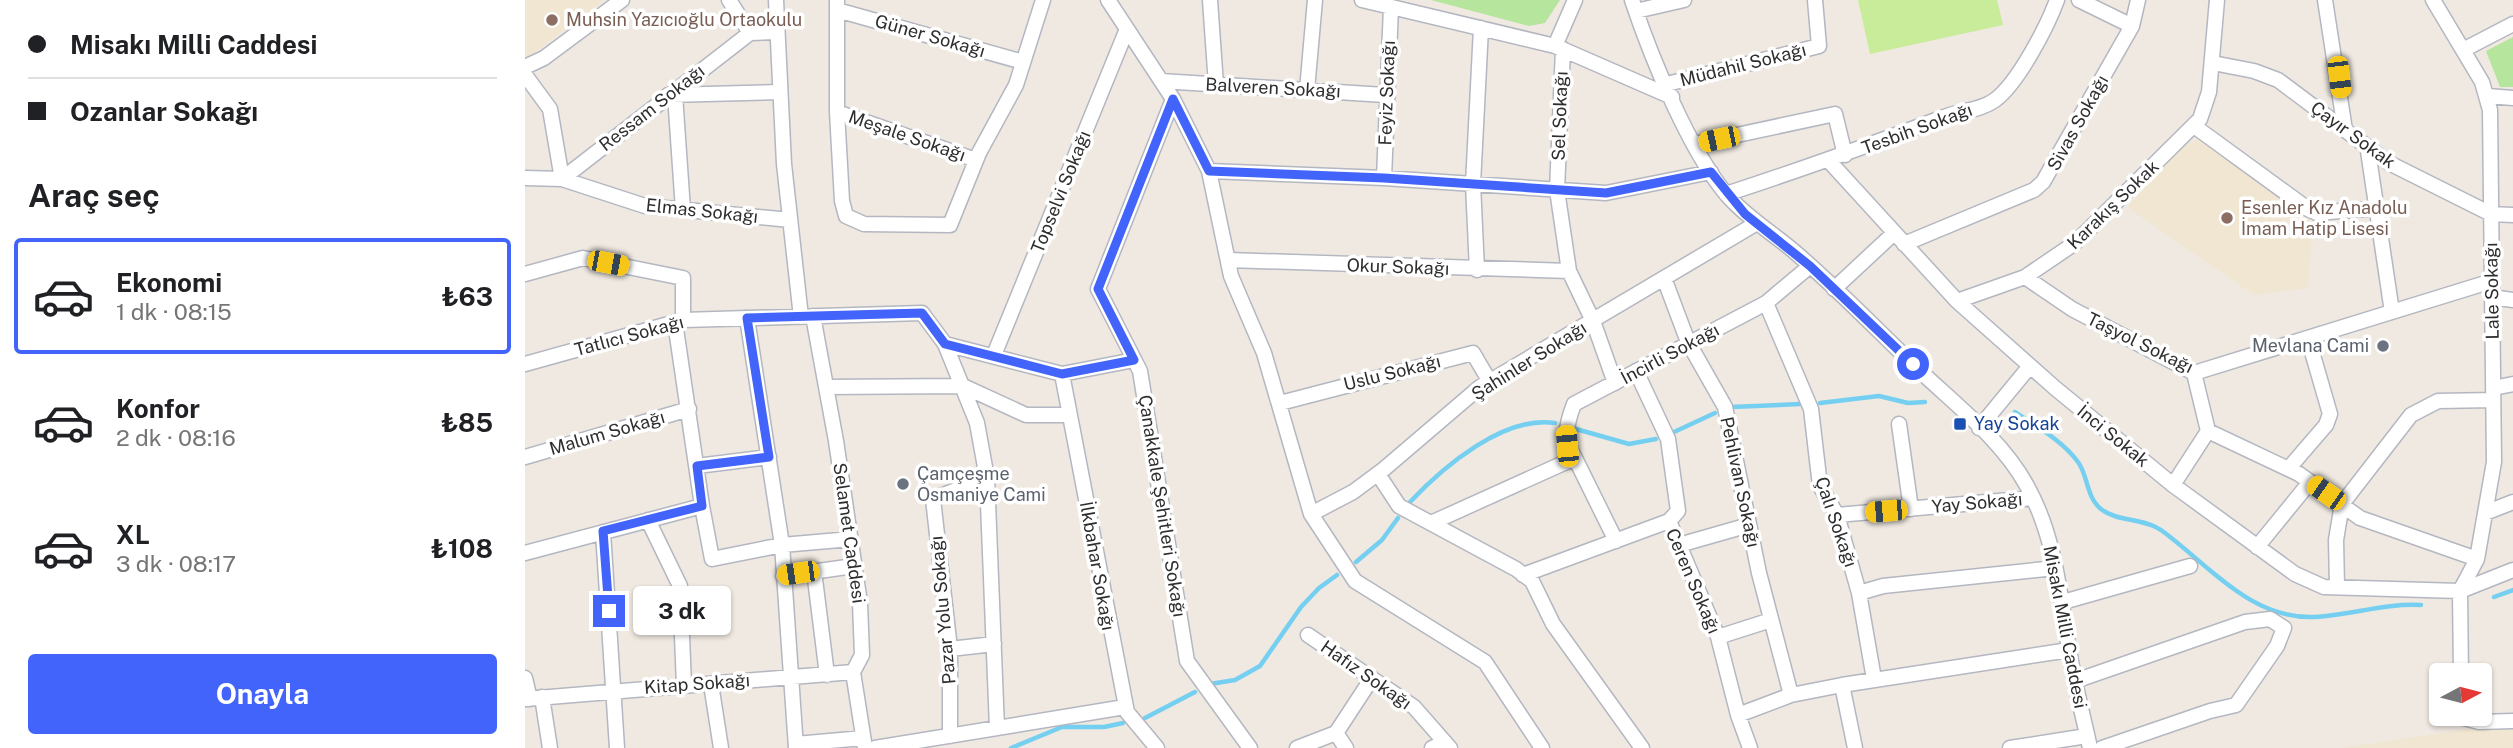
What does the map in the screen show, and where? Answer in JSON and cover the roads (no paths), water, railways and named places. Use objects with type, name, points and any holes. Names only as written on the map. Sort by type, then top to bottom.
[{"type":"street","points":[[525,67],[544,58],[622,0]]},
{"type":"street","points":[[729,0],[750,33],[777,32]]},
{"type":"street","name":"Selamet Caddesi","points":[[776,0],[790,220],[807,316],[826,387],[851,539],[862,655],[853,672],[864,743]]},
{"type":"street","points":[[837,5],[837,111],[842,201],[846,216],[864,224],[950,225],[976,160],[1016,85],[1043,0]]},
{"type":"street","points":[[1108,0],[1173,99],[1209,171],[1228,260],[1240,300],[1264,353],[1311,514],[1355,581],[1485,662],[1542,748]]},
{"type":"street","points":[[1210,0],[1216,85]]},
{"type":"street","points":[[1307,90],[1315,0]]},
{"type":"street","points":[[1362,0],[1559,48],[1669,90]]},
{"type":"street","name":"Sel Sokağı","points":[[1575,0],[1559,48],[1557,190],[1569,271],[1593,321],[1615,383]]},
{"type":"street","points":[[1634,5],[1684,0]]},
{"type":"street","name":"Müdahil Sokağı","points":[[1669,90],[1819,46],[1815,0]]},
{"type":"street","name":"Tesbih Sokağı","points":[[1726,194],[1829,161],[1948,115],[1987,105],[1998,98],[2050,18],[2057,0]]},
{"type":"street","points":[[2079,0],[2132,26]]},
{"type":"street","name":"Sivas Sokağı","points":[[1834,289],[1899,239],[2034,190],[2043,182],[2132,26],[2138,0]]},
{"type":"street","points":[[2217,0],[2209,92],[2194,126],[2308,209],[2317,213],[2377,208]]},
{"type":"street","points":[[2325,0],[2345,130]]},
{"type":"street","name":"Lale Sokağı","points":[[2433,0],[2488,96],[2494,462],[2477,559],[2460,592]]},
{"type":"street","name":"Güner Sokağı","points":[[837,5],[1023,62]]},
{"type":"street","name":"Misakı Milli Caddesi","points":[[1634,5],[1669,90],[1695,144],[1726,194],[1810,266],[1979,428],[2009,460],[2033,498],[2063,602],[2069,650],[2089,742]]},
{"type":"street","name":"Feyiz Sokağı","points":[[1384,178],[1385,95],[1391,7]]},
{"type":"street","points":[[2463,50],[2513,24]]},
{"type":"street","name":"Topselvi Sokağı","points":[[994,355],[1127,29]]},
{"type":"street","points":[[1477,270],[1473,184],[1481,29]]},
{"type":"street","name":"Ressam Sokağı","points":[[562,179],[750,33]]},
{"type":"street","name":"Çayır Sokak","points":[[2213,63],[2278,80],[2345,130],[2368,151],[2491,214]]},
{"type":"street","points":[[525,75],[550,109],[562,179],[525,178]]},
{"type":"street","name":"Balveren Sokağı","points":[[1161,81],[1385,95]]},
{"type":"street","points":[[683,210],[672,95],[780,92]]},
{"type":"street","points":[[2488,96],[2513,98]]},
{"type":"street","name":"Çanakkale Şehitleri Sokağı","points":[[1173,99],[1098,289],[1140,371],[1187,661],[1250,748]]},
{"type":"street","name":"Meşale Sokağı","points":[[837,111],[976,160]]},
{"type":"street","points":[[1695,144],[1835,114],[1845,155]]},
{"type":"street","name":"Karakış Sokak","points":[[2025,277],[2075,243],[2194,126]]},
{"type":"street","points":[[2368,151],[2392,312]]},
{"type":"street","name":"İnci Sokak","points":[[1829,161],[1957,301],[2030,366],[2173,485],[2305,580],[2337,587],[2460,592]]},
{"type":"street","points":[[1209,171],[1384,178],[1606,193],[1711,172]]},
{"type":"street","name":"Elmas Sokağı","points":[[562,179],[645,206],[790,220]]},
{"type":"street","points":[[2491,214],[2513,215]]},
{"type":"street","name":"Şahinler Sokağı","points":[[1311,514],[1378,474],[1490,382],[1757,223]]},
{"type":"street","points":[[525,274],[583,258],[683,278],[679,321],[702,506],[712,559],[782,545],[851,539]]},
{"type":"street","name":"Okur Sokağı","points":[[1228,260],[1569,271]]},
{"type":"street","name":"İncirli Sokağı","points":[[1616,541],[1567,446],[1566,427],[1574,404],[1766,303],[1810,266]]},
{"type":"street","points":[[1957,301],[2025,277]]},
{"type":"street","name":"Taşyol Sokağı","points":[[2025,277],[2072,309],[2194,373],[2492,281]]},
{"type":"street","name":"Pehlivan Sokağı","points":[[1664,278],[1688,342],[1725,407],[1749,525],[1791,695]]},
{"type":"street","points":[[2492,298],[2513,300]]},
{"type":"street","name":"Çalı Sokağı","points":[[1766,303],[1811,409],[1820,486],[1837,515],[1859,593],[1874,679]]},
{"type":"street","name":"Tatlıcı Sokağı","points":[[525,364],[679,321],[922,313],[945,344]]},
{"type":"street","points":[[747,318],[782,545],[796,746],[864,743]]},
{"type":"street","points":[[2289,468],[2326,425],[2330,414],[2308,338]]},
{"type":"street","points":[[945,344],[1062,374],[1134,360]]},
{"type":"street","points":[[945,344],[977,423],[987,478],[997,728]]},
{"type":"street","name":"Uslu Sokağı","points":[[1280,404],[1473,354],[1490,382]]},
{"type":"street","points":[[1979,428],[2030,366]]},
{"type":"street","points":[[1636,371],[1668,439],[1678,511],[1669,521]]},
{"type":"street","points":[[2173,485],[2208,431],[2194,373]]},
{"type":"street","name":"İlkbahar Sokağı","points":[[1062,374],[1125,707],[1157,748]]},
{"type":"street","points":[[2337,587],[2336,540],[2341,504],[2411,415],[2438,401],[2493,394],[2513,384]]},
{"type":"street","points":[[826,387],[964,386],[1026,415],[1070,415]]},
{"type":"street","name":"Malum Sokağı","points":[[525,457],[689,409]]},
{"type":"street","points":[[1899,424],[1911,509]]},
{"type":"street","points":[[2208,431],[2289,468],[2341,504],[2382,527],[2477,559]]},
{"type":"street","points":[[697,466],[769,457]]},
{"type":"street","points":[[1431,523],[1574,458]]},
{"type":"street","points":[[1378,474],[1399,506],[1532,581],[1553,624],[1642,748]]},
{"type":"street","name":"Pazar Yolu Sokağı","points":[[950,736],[950,649],[933,499],[987,478]]},
{"type":"street","points":[[2257,547],[2310,482]]},
{"type":"street","name":"Yay Sokağı","points":[[1837,515],[2033,498]]},
{"type":"street","points":[[2485,513],[2513,502]]},
{"type":"street","points":[[525,553],[702,506]]},
{"type":"street","points":[[648,520],[680,586],[684,686]]},
{"type":"street","name":"Ceren Sokağı","points":[[1523,575],[1669,521],[1718,637],[1738,715],[1750,748]]},
{"type":"street","points":[[1679,545],[1749,525]]},
{"type":"street","points":[[603,531],[617,748]]},
{"type":"street","points":[[783,576],[854,566]]},
{"type":"street","points":[[2063,602],[2190,566]]},
{"type":"street","points":[[1859,593],[1883,586],[2055,568]]},
{"type":"street","points":[[2461,663],[2460,592],[2513,570]]},
{"type":"street","points":[[814,571],[827,675]]},
{"type":"street","points":[[2075,681],[2245,622],[2270,619],[2284,628],[2277,646],[2236,705],[2102,748]]},
{"type":"street","points":[[1718,637],[1772,620]]},
{"type":"street","name":"Hafız Sokağı","points":[[1308,635],[1414,707],[1442,746]]},
{"type":"street","points":[[950,649],[994,644]]},
{"type":"street","points":[[1738,715],[1791,695],[1874,679],[2069,650]]},
{"type":"street","name":"Kitap Sokağı","points":[[532,698],[853,672]]},
{"type":"street","points":[[525,678],[550,748]]},
{"type":"street","points":[[1297,748],[1336,733],[1373,678]]},
{"type":"street","points":[[711,684],[721,748]]},
{"type":"street","points":[[1842,685],[1855,748]]},
{"type":"street","points":[[875,748],[1125,707]]},
{"type":"street","points":[[2492,722],[2513,721]]},
{"type":"street","points":[[1336,733],[1346,748]]},
{"type":"street","points":[[2010,748],[2089,742]]},
{"type":"waterway","points":[[1820,403],[1879,396],[1908,403],[1925,402]]},
{"type":"waterway","points":[[1731,407],[1801,404]]},
{"type":"waterway","points":[[2015,412],[2049,434],[2072,454],[2081,467],[2092,498],[2101,509],[2161,530],[2232,588],[2271,610],[2292,616],[2315,617],[2421,605]]},
{"type":"waterway","points":[[1674,432],[1715,413]]},
{"type":"waterway","points":[[1410,502],[1439,474],[1495,435],[1515,427],[1555,423]]},
{"type":"waterway","points":[[1576,429],[1629,444],[1656,439]]},
{"type":"waterway","points":[[1356,562],[1382,540],[1398,518]]},
{"type":"waterway","points":[[1210,684],[1235,680],[1260,666],[1301,607],[1319,588],[1337,575]]},
{"type":"waterway","points":[[2494,597],[2513,590]]},
{"type":"waterway","points":[[1145,718],[1195,692]]},
{"type":"waterway","points":[[1011,748],[1062,727],[1104,727],[1123,723]]},
{"type":"place","name":"Muhsin Yazıcıoğlu Ortaokulu","points":[[552,20]]},
{"type":"place","name":"Esenler Kız Anadolu İmam Hatip Lisesi","points":[[2227,218]]},
{"type":"place","name":"Mevlana Cami","points":[[2383,346]]},
{"type":"place","name":"Yay Sokak","points":[[1960,424]]},
{"type":"place","name":"Çamçeşme Osmaniye Cami","points":[[903,484]]}]
